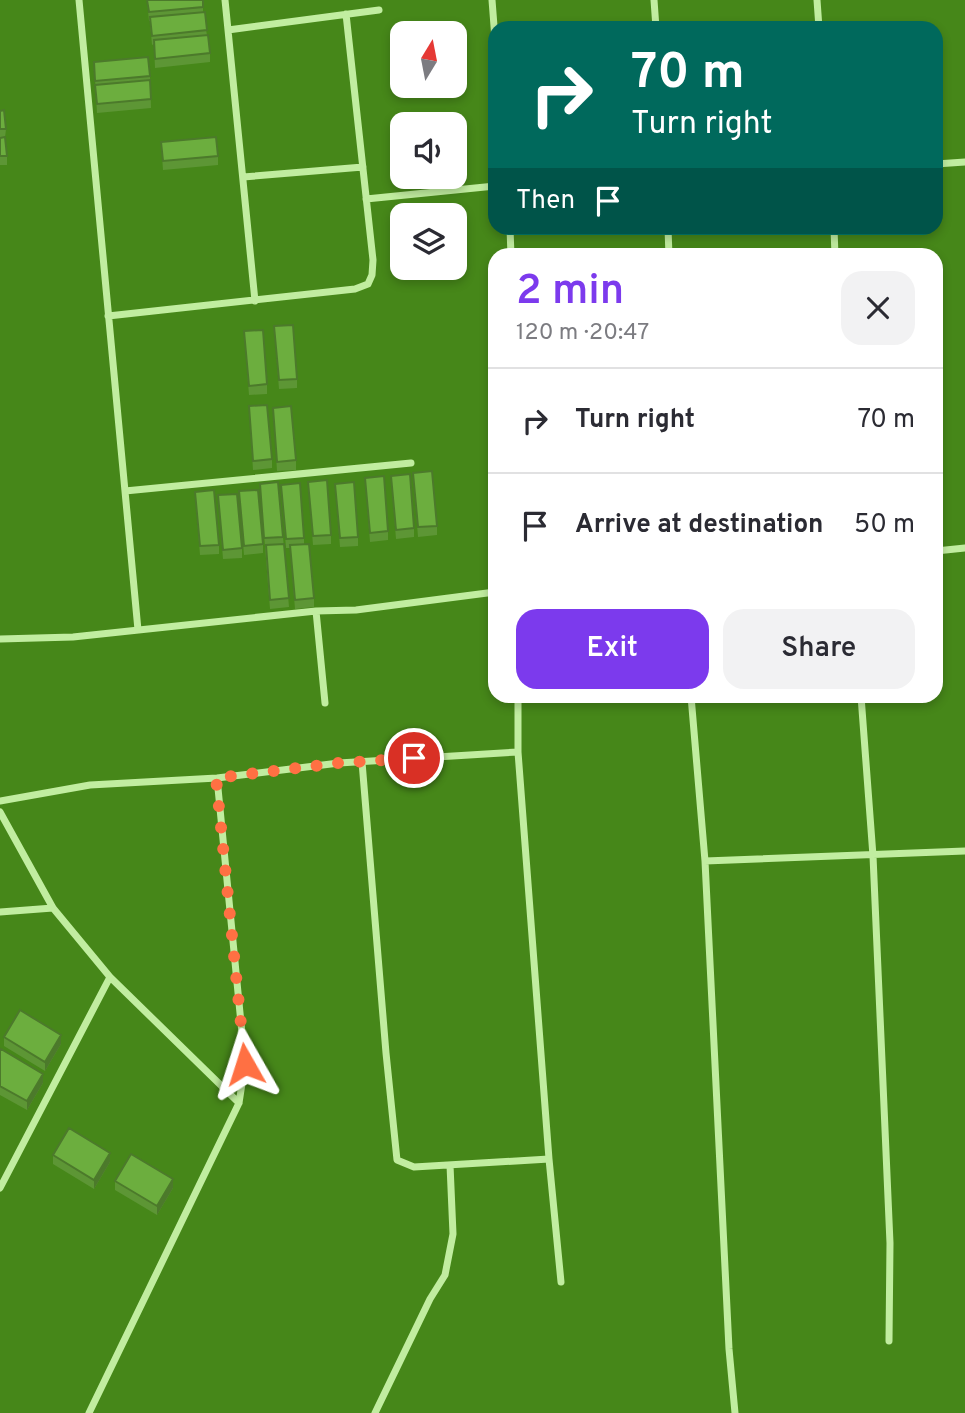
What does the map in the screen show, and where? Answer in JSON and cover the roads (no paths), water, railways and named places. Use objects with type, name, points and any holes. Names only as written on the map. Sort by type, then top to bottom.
[{"type":"street","points":[[79,0],[138,630]]},
{"type":"street","points":[[225,0],[255,301]]},
{"type":"street","points":[[492,0],[494,21]]},
{"type":"street","points":[[654,0],[656,21]]},
{"type":"street","points":[[817,0],[818,21]]},
{"type":"street","points":[[228,30],[379,10]]},
{"type":"street","points":[[108,316],[355,289],[368,284],[373,260],[346,14]]},
{"type":"street","points":[[943,164],[965,162]]},
{"type":"street","points":[[243,177],[363,167]]},
{"type":"street","points":[[366,199],[488,188]]},
{"type":"street","points":[[125,491],[411,463]]},
{"type":"street","points":[[943,550],[965,548]]},
{"type":"street","points":[[0,639],[73,637],[316,611],[356,610],[488,593]]},
{"type":"street","points":[[316,611],[325,703]]},
{"type":"street","points":[[518,703],[518,752],[548,1159],[561,1282]]},
{"type":"street","points":[[692,703],[705,862],[729,1349],[735,1413]]},
{"type":"street","points":[[862,703],[873,856],[890,1243],[889,1341]]},
{"type":"street","points":[[0,801],[90,785],[216,778],[362,762],[518,752]]},
{"type":"street","points":[[362,762],[397,1160],[414,1167],[548,1159]]},
{"type":"street","points":[[89,1413],[239,1103],[245,1064],[216,778]]},
{"type":"street","points":[[0,812],[53,908],[110,977],[239,1103]]},
{"type":"street","points":[[705,862],[965,851]]},
{"type":"street","points":[[0,912],[53,908]]},
{"type":"street","points":[[0,1188],[110,977]]},
{"type":"street","points":[[375,1413],[430,1299],[445,1275],[453,1234],[450,1165]]}]
